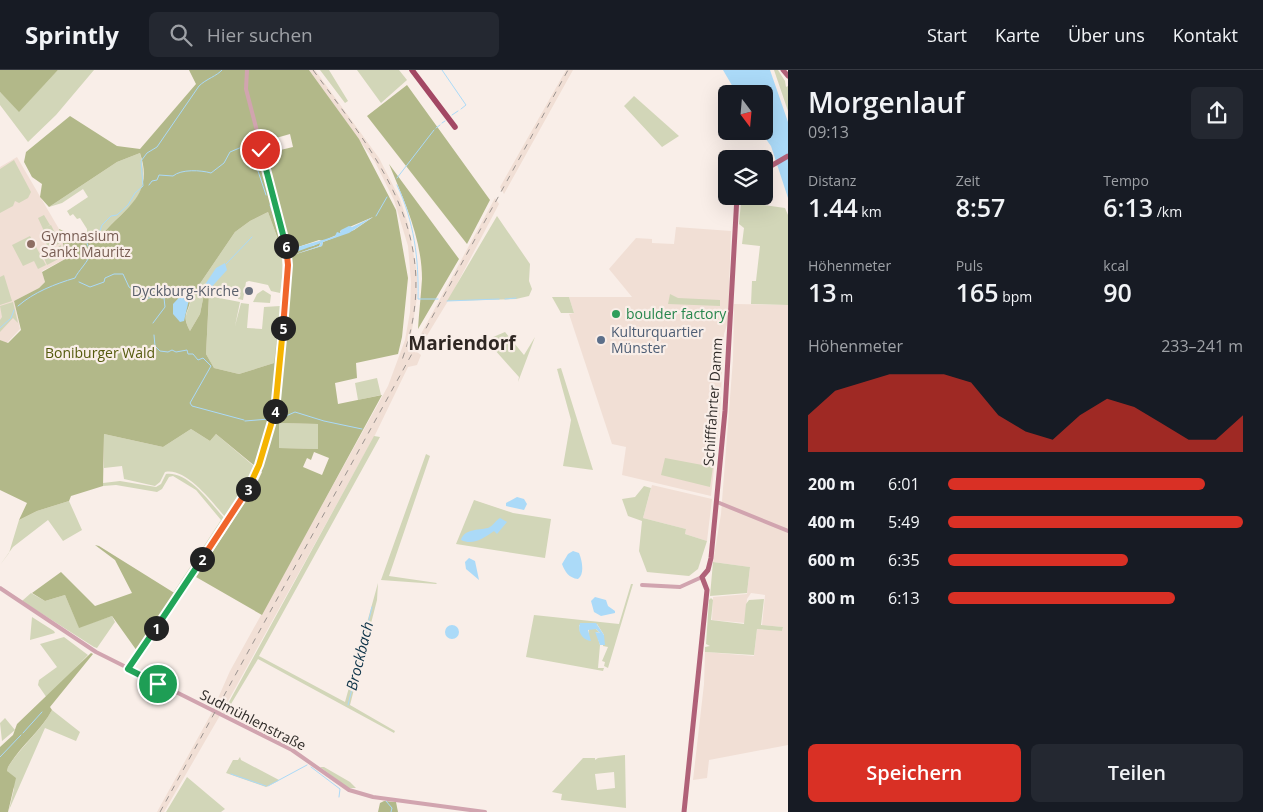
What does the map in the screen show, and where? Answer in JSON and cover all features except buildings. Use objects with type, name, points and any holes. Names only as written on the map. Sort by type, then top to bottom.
[{"type":"highway","points":[[412,70],[455,127]]},
{"type":"main road","points":[[783,70],[788,76]]},
{"type":"main road","points":[[773,165],[788,156]]},
{"type":"main road","name":"Schifffahrter Damm","points":[[702,577],[708,570],[711,558],[717,502],[726,397],[737,205]]},
{"type":"main road","points":[[684,812],[707,590],[702,577]]},
{"type":"street","points":[[128,669],[251,484],[261,460],[277,405],[288,260],[283,231],[247,92],[246,70]]},
{"type":"street","points":[[717,502],[788,530]]},
{"type":"street","points":[[642,585],[680,586],[702,577]]},
{"type":"street","name":"Sudmühlenstraße","points":[[0,588],[88,647],[128,669],[292,750],[336,783],[349,790],[373,797],[485,812]]},
{"type":"shaded area","points":[[309,70],[315,70],[379,158],[400,199],[408,224],[417,273],[417,297],[410,343],[416,343],[495,198],[499,204],[448,301],[417,352],[421,355],[417,365],[408,367],[375,435],[222,712],[164,812],[157,812],[211,714],[230,671],[388,386],[405,340],[410,312],[411,282],[408,246],[394,200],[375,162]]},
{"type":"shaded area","points":[[566,70],[573,70],[504,194],[500,187]]},
{"type":"shaded area","name":"Gymnasium Sankt Mauritz","points":[[17,157],[59,229],[67,258],[42,271],[45,282],[39,288],[14,301],[20,329],[7,343],[0,340],[0,167]]},
{"type":"shaded area","points":[[676,227],[731,231],[728,322],[724,334],[720,414],[711,496],[622,475],[626,447],[612,444],[569,314],[574,313],[569,297],[632,297],[609,269],[636,238],[652,239],[652,243],[674,244]]},
{"type":"shaded area","points":[[734,304],[788,305],[788,745],[709,760],[707,778],[693,780],[704,684],[705,652],[754,656],[757,629],[782,631],[783,627],[762,625],[765,595],[751,593],[747,599],[745,623],[712,620],[713,597],[747,594],[750,567],[713,562],[721,514],[733,359]]},
{"type":"shaded area","points":[[652,485],[712,499],[707,541],[685,534],[686,529],[643,518]]},
{"type":"green space","points":[[0,70],[58,70],[19,112],[0,92]]},
{"type":"green space","points":[[58,70],[94,70],[56,115],[28,142],[0,105],[0,92],[19,111]]},
{"type":"green space","name":"Boniburger Wald","points":[[189,70],[309,70],[359,139],[396,210],[408,278],[402,337],[398,354],[356,363],[357,378],[335,383],[338,404],[382,395],[262,615],[196,577],[256,485],[262,472],[216,434],[210,441],[191,429],[163,447],[104,434],[103,486],[71,496],[69,501],[37,511],[19,520],[27,503],[0,490],[0,340],[8,343],[21,330],[14,301],[39,288],[45,282],[42,272],[67,258],[59,229],[85,240],[87,235],[100,237],[134,201],[140,191],[144,168],[140,153],[117,162],[49,207],[40,197],[42,184],[32,177],[24,162],[26,152],[70,116],[117,146],[140,149],[196,84]],"holes":[[[290,134],[293,147],[272,152],[269,140]],[[268,212],[283,253],[284,268],[274,363],[239,374],[214,368],[206,354],[209,295],[204,294],[200,314],[190,331],[186,316],[191,295],[201,295],[203,292],[197,288],[235,232],[250,221]],[[373,217],[354,230],[323,242],[322,246],[293,255],[319,246],[321,242],[313,246],[295,248],[319,240],[323,241],[341,233],[340,231]],[[279,423],[318,424],[318,449],[279,448]],[[314,452],[329,458],[322,475],[303,467],[307,458],[311,460]]]},
{"type":"green space","points":[[320,70],[329,70],[348,101],[345,103]]},
{"type":"green space","points":[[357,70],[399,70],[407,80],[381,103]]},
{"type":"green space","points":[[774,70],[778,70],[785,81],[786,87],[788,86],[788,111]]},
{"type":"green space","points":[[407,85],[490,200],[467,244],[367,116]]},
{"type":"green space","points":[[634,96],[679,136],[662,147],[624,106]]},
{"type":"green space","points":[[140,153],[143,182],[140,193],[100,237],[87,235],[87,229],[80,218],[77,219],[73,214],[70,216],[67,211],[88,197],[83,189],[62,203],[49,207],[117,162]]},
{"type":"green space","points":[[14,160],[31,192],[28,198],[19,203],[15,201],[13,206],[0,213],[0,169]]},
{"type":"green space","points":[[389,164],[459,259],[418,329],[422,279],[419,249],[411,220]]},
{"type":"green space","points":[[741,205],[763,205],[785,208],[788,215],[788,305],[751,304],[752,281],[756,281],[760,246],[742,244],[744,228],[739,224]]},
{"type":"green space","points":[[268,212],[281,251],[282,281],[280,293],[271,291],[268,285],[249,281],[246,282],[243,300],[238,299],[240,292],[228,290],[224,298],[197,288],[235,232],[250,221]]},
{"type":"green space","points":[[44,215],[50,225],[46,227],[51,225],[60,243],[49,249],[42,235],[43,229],[38,218]]},
{"type":"green space","points":[[497,216],[530,264],[529,281],[532,289],[529,296],[516,299],[447,301]]},
{"type":"green space","points":[[30,236],[46,265],[38,269],[34,261],[23,266],[12,245]]},
{"type":"green space","points":[[61,245],[62,257],[47,265],[43,256]]},
{"type":"green space","points":[[4,275],[12,301],[0,305],[0,277]]},
{"type":"green space","points":[[263,290],[271,295],[270,303],[253,302],[257,294]]},
{"type":"green space","points":[[204,294],[200,314],[190,331],[186,316],[191,295]]},
{"type":"green space","points":[[670,294],[678,298],[720,300],[720,306],[668,304]]},
{"type":"green space","points":[[209,296],[240,302],[235,326],[241,303],[249,304],[247,328],[262,329],[264,307],[280,306],[274,363],[239,374],[214,368],[206,354]]},
{"type":"green space","points":[[552,297],[569,297],[574,313],[561,313]]},
{"type":"green space","points":[[13,302],[18,323],[13,318],[0,332],[0,320],[2,317],[0,306]]},
{"type":"green space","points":[[505,332],[524,355],[535,337],[518,382],[519,377],[486,340]]},
{"type":"green space","points":[[561,368],[593,470],[563,466],[571,420],[557,369]]},
{"type":"green space","points":[[377,378],[381,395],[358,400],[355,383]]},
{"type":"green space","points":[[279,423],[318,424],[318,449],[279,448]]},
{"type":"green space","points":[[191,429],[210,441],[216,434],[255,467],[226,518],[207,496],[182,475],[165,472],[160,482],[155,486],[124,479],[122,466],[104,468],[104,434],[163,447]]},
{"type":"green space","points":[[374,436],[380,437],[259,656],[345,702],[378,583],[377,600],[350,705],[395,731],[394,733],[258,659],[225,714],[223,713]]},
{"type":"green space","points":[[426,454],[430,456],[389,576],[437,583],[381,580]]},
{"type":"green space","points":[[665,458],[713,467],[710,487],[661,475]]},
{"type":"green space","points":[[166,474],[175,474],[191,483],[225,519],[176,594],[173,593],[221,520],[196,490],[173,476],[169,477],[162,489],[157,492],[116,485],[103,486],[103,483],[120,481],[156,487],[161,484]]},
{"type":"green space","points":[[644,486],[651,488],[643,518],[686,529],[685,534],[707,541],[698,569],[689,576],[647,572],[639,551],[642,521],[628,516],[622,499],[635,497]]},
{"type":"green space","points":[[474,500],[513,513],[551,519],[545,558],[456,544]]},
{"type":"green space","points":[[69,501],[82,530],[63,541],[48,520],[9,552],[19,520],[37,511]]},
{"type":"green space","points":[[95,545],[176,594],[137,651],[112,616],[79,628],[65,595],[45,601],[32,593],[61,572],[95,606],[132,593],[115,560]]},
{"type":"green space","points":[[713,562],[750,567],[747,593],[710,596]]},
{"type":"green space","points":[[631,584],[633,584],[608,668],[604,666],[605,662],[602,661],[608,647],[603,646],[604,635],[597,624],[579,625],[580,632],[588,637],[589,629],[596,629],[600,633],[596,632],[600,645],[598,668],[604,668],[603,671],[526,657],[534,615],[619,624]]},
{"type":"green space","points":[[31,593],[45,601],[65,595],[79,627],[112,616],[115,622],[97,648],[94,647],[22,601]]},
{"type":"green space","points":[[711,598],[713,600],[711,620],[744,624],[746,604],[749,600],[764,599],[761,625],[783,627],[782,631],[757,629],[754,655],[705,652],[705,647],[710,646],[706,644],[709,600]]},
{"type":"green space","points":[[32,617],[54,631],[55,633],[30,640]]},
{"type":"green space","points":[[64,637],[88,655],[47,698],[38,685],[39,680],[57,667],[40,644]]},
{"type":"green space","points":[[91,653],[93,654],[50,707],[52,710],[47,718],[8,767],[7,771],[16,778],[8,812],[0,812],[0,747],[13,735],[17,724]]},
{"type":"green space","points":[[52,710],[80,732],[76,741],[45,728],[9,810],[14,789],[7,771],[8,767]]},
{"type":"green space","points":[[5,718],[15,730],[2,741],[0,723]]},
{"type":"green space","points":[[625,755],[626,808],[561,800],[562,794],[552,792],[583,758],[595,758],[595,760]],"holes":[[[614,772],[615,788],[597,790],[595,774]]]},
{"type":"green space","points":[[240,757],[241,760],[279,780],[266,787],[226,773],[233,760],[238,760]]},
{"type":"green space","points":[[320,767],[324,767],[350,782],[356,788],[348,788]]},
{"type":"green space","points":[[187,777],[225,809],[221,812],[166,812]]},
{"type":"green space","points":[[384,801],[396,802],[398,812],[378,812],[380,803]]},
{"type":"water","points":[[723,70],[770,70],[788,122],[788,198],[773,150],[767,140],[773,140],[773,85],[732,85]]},
{"type":"water","points":[[373,217],[349,233],[323,242],[322,246],[293,255],[319,246],[321,243],[293,253],[295,248],[335,236],[337,232],[340,233],[341,230],[349,226],[352,227]]},
{"type":"water","points":[[225,263],[227,270],[207,292],[202,289],[216,268]]},
{"type":"water","points":[[189,287],[201,293],[190,295],[184,321],[180,322],[173,314],[173,304]]},
{"type":"water","points":[[517,497],[524,499],[527,504],[524,510],[506,506],[506,503]]},
{"type":"water","points":[[500,518],[507,522],[497,534],[494,531],[474,542],[461,540],[468,532],[488,528]]},
{"type":"water","points":[[573,551],[579,553],[582,563],[582,574],[578,579],[568,574],[562,564],[568,554]]},
{"type":"water","points":[[469,558],[475,561],[479,580],[466,569],[465,562]]},
{"type":"water","points":[[595,597],[606,600],[608,606],[615,613],[601,616],[594,612],[591,601]]},
{"type":"water","points":[[580,623],[596,623],[604,635],[605,645],[600,645],[595,632],[600,633],[596,629],[588,630],[591,641],[583,637],[579,629]]},
{"type":"water","points":[[449,625],[455,625],[459,632],[455,639],[449,639],[445,635],[445,629]]},
{"type":"waterway","points":[[18,306],[45,289],[75,278],[90,254],[86,238],[97,239],[102,225],[111,216],[117,215],[128,205],[135,193],[143,186],[141,161],[147,153],[157,147],[199,86],[222,70]]},
{"type":"waterway","points":[[442,70],[466,105],[461,109]]},
{"type":"waterway","points":[[452,115],[458,111]]},
{"type":"waterway","points":[[436,128],[440,125]]},
{"type":"waterway","points":[[397,178],[434,130]]},
{"type":"waterway","points":[[149,185],[152,181],[157,180],[159,175],[173,176],[181,172],[191,171],[211,173],[224,163],[230,152],[249,144],[266,195]]},
{"type":"waterway","points":[[397,185],[408,212],[414,240],[418,269],[418,299],[438,299]]},
{"type":"waterway","points":[[376,216],[387,197]]},
{"type":"waterway","points":[[270,205],[281,237]]},
{"type":"waterway","points":[[226,264],[252,237]]},
{"type":"waterway","points":[[290,242],[294,248]]},
{"type":"waterway","points":[[79,282],[90,287],[104,282],[105,278],[114,274],[123,274],[129,287],[137,293],[136,296],[143,300],[152,297],[164,298],[165,307],[153,323]]},
{"type":"waterway","points":[[505,299],[516,298]]},
{"type":"waterway","points":[[447,301],[499,299]]},
{"type":"waterway","points":[[0,328],[11,318],[14,310]]},
{"type":"waterway","points":[[154,335],[155,346],[160,351],[168,352],[172,350],[176,352],[187,350],[188,354],[193,354],[198,360],[203,358],[211,366],[190,403],[192,406],[244,420]]},
{"type":"waterway","points":[[277,420],[295,412],[324,421],[362,429]]},
{"type":"waterway","points":[[245,421],[269,419]]},
{"type":"waterway","name":"Brockbach","points":[[348,705],[372,607]]},
{"type":"waterway","points":[[23,733],[42,712]]},
{"type":"waterway","points":[[0,757],[21,735]]},
{"type":"waterway","points":[[268,786],[307,765]]},
{"type":"waterway","points":[[311,767],[340,789],[339,797]]},
{"type":"waterway","points":[[231,774],[266,786]]},
{"type":"waterway","name":"Brockbach","points":[[386,801],[392,808],[391,812]]},
{"type":"railway","points":[[313,70],[362,137],[382,170],[399,204],[411,239],[416,277],[413,317],[402,360]]},
{"type":"railway","points":[[160,812],[568,70]]},
{"type":"place","name":"Gymnasium Sankt Mauritz","points":[[31,244]]},
{"type":"place","name":"Dyckburg-Kirche","points":[[249,291]]},
{"type":"place","name":"boulder factory","points":[[616,314]]},
{"type":"place","name":"Kulturquartier Münster","points":[[601,340]]},
{"type":"district","name":"Mariendorf","points":[[462,343]]},
{"type":"route","points":[[158,684],[128,669],[251,484],[261,460],[277,405],[288,260],[283,231],[261,150]]}]
